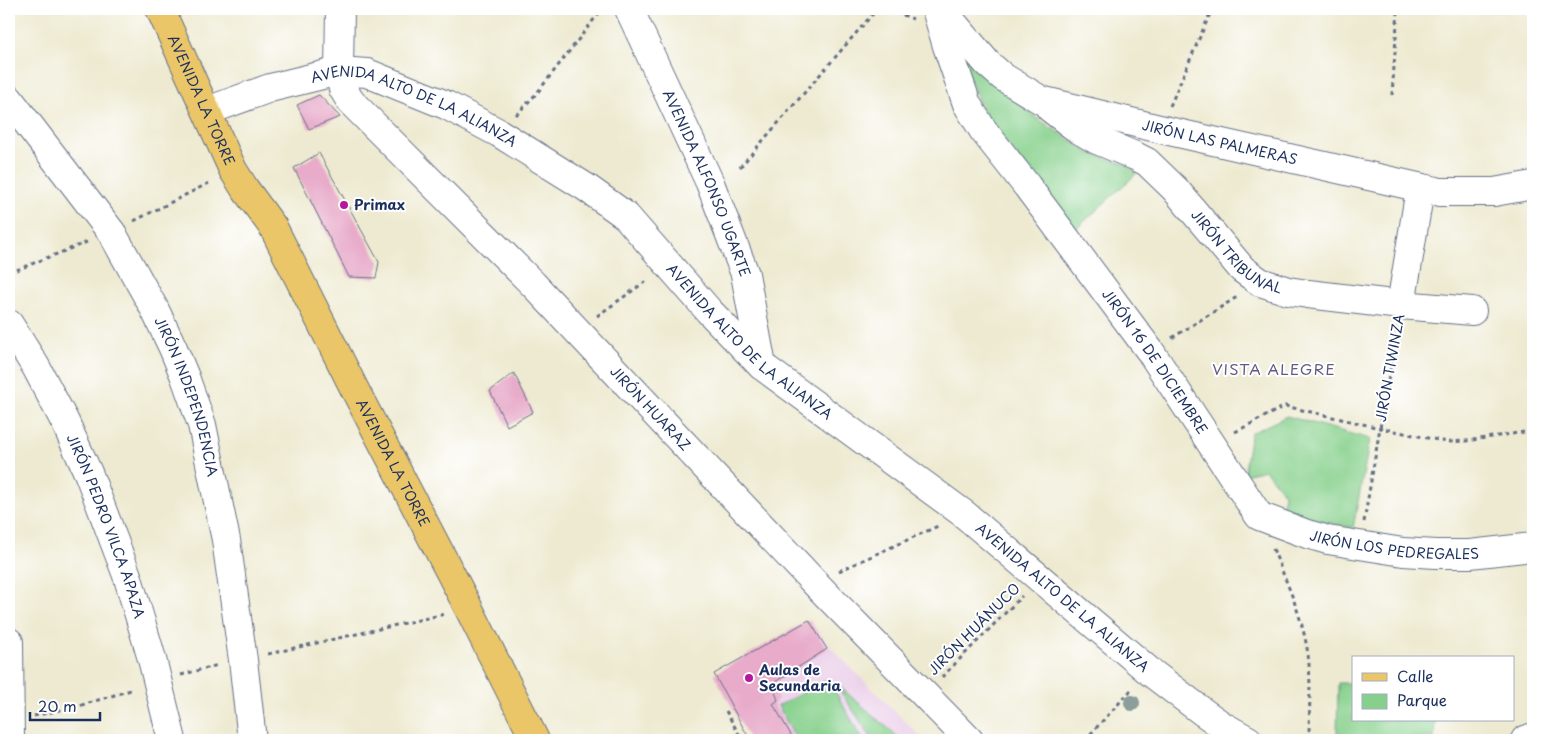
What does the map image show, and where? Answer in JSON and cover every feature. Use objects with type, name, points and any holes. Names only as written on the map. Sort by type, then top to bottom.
[{"type":"main road","name":"AVENIDA LA TORRE","points":[[160,9],[233,170],[273,227],[535,740]]},
{"type":"main road","name":"AVENIDA LA TORRE","points":[[245,189],[255,233],[452,612],[514,740]]},
{"type":"street","name":"JIRÓN HUARAZ","points":[[340,9],[340,71],[343,89],[351,102],[533,284],[814,582],[969,740]]},
{"type":"street","name":"AVENIDA ALFONSO UGARTE","points":[[629,9],[710,182],[745,274],[762,366]]},
{"type":"street","name":"JIRÓN 16 DE DICIEMBRE","points":[[936,9],[967,104],[983,130],[1033,193],[1150,351],[1260,516]]},
{"type":"street","name":"JIRÓN LAS PALMERAS","points":[[941,9],[987,63],[1003,77],[1041,100],[1420,189],[1470,194],[1533,185]]},
{"type":"street","name":"AVENIDA ALTO DE LA ALIANZA","points":[[207,111],[270,88],[340,71],[367,73],[446,105],[499,133],[587,188],[626,216],[670,264],[709,311],[762,366],[964,514],[1149,671],[1203,712],[1248,740]]},
{"type":"street","name":"JIRÓN INDEPENDENCIA","points":[[9,99],[112,233],[154,308],[185,377],[202,425],[226,540],[252,740]]},
{"type":"street","name":"JIRÓN TRIBUNAL","points":[[1041,100],[1076,128],[1097,140],[1147,162],[1175,189],[1242,270],[1260,282],[1288,291],[1401,305],[1472,311]]},
{"type":"street","name":"JIRÓN TIWINZA","points":[[1401,305],[1420,189]]},
{"type":"street","name":"JIRÓN PEDRO VILCA APAZA","points":[[9,324],[36,367],[65,422],[89,476],[128,578],[154,666],[172,740]]},
{"type":"street","name":"JIRÓN LOS PEDREGALES","points":[[1260,516],[1328,540],[1403,552],[1470,554],[1533,547]]},
{"type":"street","points":[[9,642],[10,740]]},
{"type":"street","points":[[1524,740],[1533,737]]},
{"type":"path","points":[[537,92],[602,9]]},
{"type":"path","points":[[740,167],[877,9]]},
{"type":"path","points":[[1160,129],[1212,9]]},
{"type":"path","points":[[1392,95],[1398,9]]},
{"type":"path","points":[[576,331],[670,264]]},
{"type":"path","points":[[1150,351],[1260,282]]},
{"type":"path","name":"JIRÓN TIWINZA","points":[[1359,546],[1401,305]]},
{"type":"path","points":[[1212,445],[1285,406],[1447,442],[1466,441],[1531,430]]},
{"type":"path","points":[[814,582],[964,514]]},
{"type":"path","points":[[1260,516],[1291,592],[1307,648],[1309,740]]},
{"type":"path","name":"JIRÓN HUÁNUCO","points":[[924,695],[1039,579]]},
{"type":"path","points":[[1085,740],[1149,671]]},
{"type":"path","points":[[726,711],[742,740]]},
{"type":"shaded area","points":[[809,620],[832,649],[924,740],[750,740],[714,674]]},
{"type":"green space","points":[[959,51],[1034,116],[1088,152],[1127,165],[1137,173],[1075,230],[985,117]]},
{"type":"green space","points":[[1287,416],[1370,439],[1353,528],[1282,513],[1284,493],[1265,470],[1244,475],[1251,433]]},
{"type":"green space","points":[[828,679],[863,740],[797,740],[778,706]]},
{"type":"green space","points":[[834,682],[902,740],[873,740]]},
{"type":"green space","points":[[1338,683],[1352,683],[1352,722],[1435,722],[1434,738],[1337,736]]},
{"type":"building","points":[[319,95],[340,117],[309,129],[297,105]]},
{"type":"building","points":[[319,153],[379,262],[376,278],[349,277],[294,168]]},
{"type":"building","points":[[514,373],[533,412],[507,426],[490,391]]},
{"type":"building","name":"Aulas de Secundaria","points":[[809,620],[827,649],[772,684],[778,700],[773,704],[794,740],[750,740],[714,674]]},
{"type":"place","name":"Primax","points":[[344,205]]},
{"type":"place","name":"Aulas de Secundaria","points":[[749,678]]},
{"type":"district","name":"VISTA ALEGRE","points":[[1274,370]]}]
